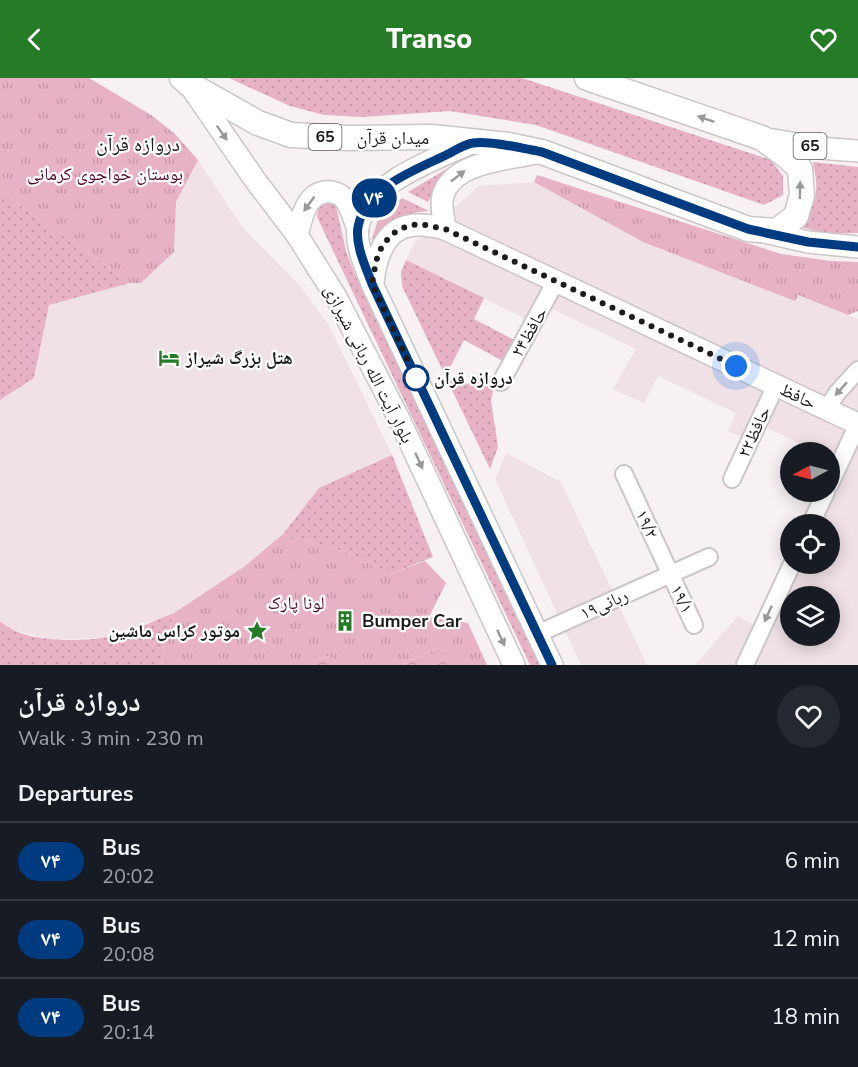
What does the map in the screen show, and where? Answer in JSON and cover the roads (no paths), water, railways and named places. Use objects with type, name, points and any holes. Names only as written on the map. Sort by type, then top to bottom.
[{"type":"highway","name":"65","points":[[587,78],[762,138],[789,158],[800,169],[802,195],[796,216],[777,231],[748,229]]},
{"type":"highway","name":"میدان قرآن","points":[[185,81],[258,123],[291,135],[350,138],[432,137],[508,145],[542,152],[748,229]]},
{"type":"main road","name":"بلوار آیت الله ربانی شیرازی","points":[[185,81],[255,180],[297,234],[336,297],[399,419],[514,665]]},
{"type":"main road","name":"65","points":[[762,138],[820,148],[858,151]]},
{"type":"main road","points":[[358,228],[367,204],[387,187],[408,173],[474,142]]},
{"type":"main road","points":[[445,229],[443,196],[451,180],[459,173],[542,152]]},
{"type":"main road","name":"بلوار آیت الله ربانی شیرازی","points":[[297,234],[302,214],[309,201],[318,193],[337,193],[346,200],[358,228],[360,252],[372,284],[552,665]]},
{"type":"main road","name":"حافظ","points":[[372,284],[376,261],[382,246],[392,234],[407,226],[420,224],[445,229],[858,424]]},
{"type":"main road","name":"65","points":[[748,229],[808,242],[858,247]]},
{"type":"street","name":"حافظ۲۴","points":[[501,382],[556,281]]},
{"type":"street","points":[[826,409],[858,370]]},
{"type":"street","name":"حافظ۲۲","points":[[732,479],[776,385]]},
{"type":"street","points":[[840,463],[858,424]]},
{"type":"street","name":"۱۹/۲","points":[[624,474],[670,574]]},
{"type":"street","name":"ربانی۱۹","points":[[537,634],[709,557]]},
{"type":"street","name":"۱۹/۱","points":[[670,574],[694,625]]},
{"type":"street","points":[[745,665],[787,574]]},
{"type":"place","name":"هتل بزرگ شیراز","points":[[169,358]]},
{"type":"place","name":"دروازه قرآن","points":[[416,378]]},
{"type":"place","name":"Bumper Car","points":[[345,621]]},
{"type":"place","name":"موتور کراس ماشین","points":[[257,631]]},
{"type":"district","name":"دروازه قرآن","points":[[138,144]]},
{"type":"park label","name":"بوستان خواجوی کرمانی","points":[[105,174]]},
{"type":"park label","name":"لونا پارک","points":[[296,603]]}]
